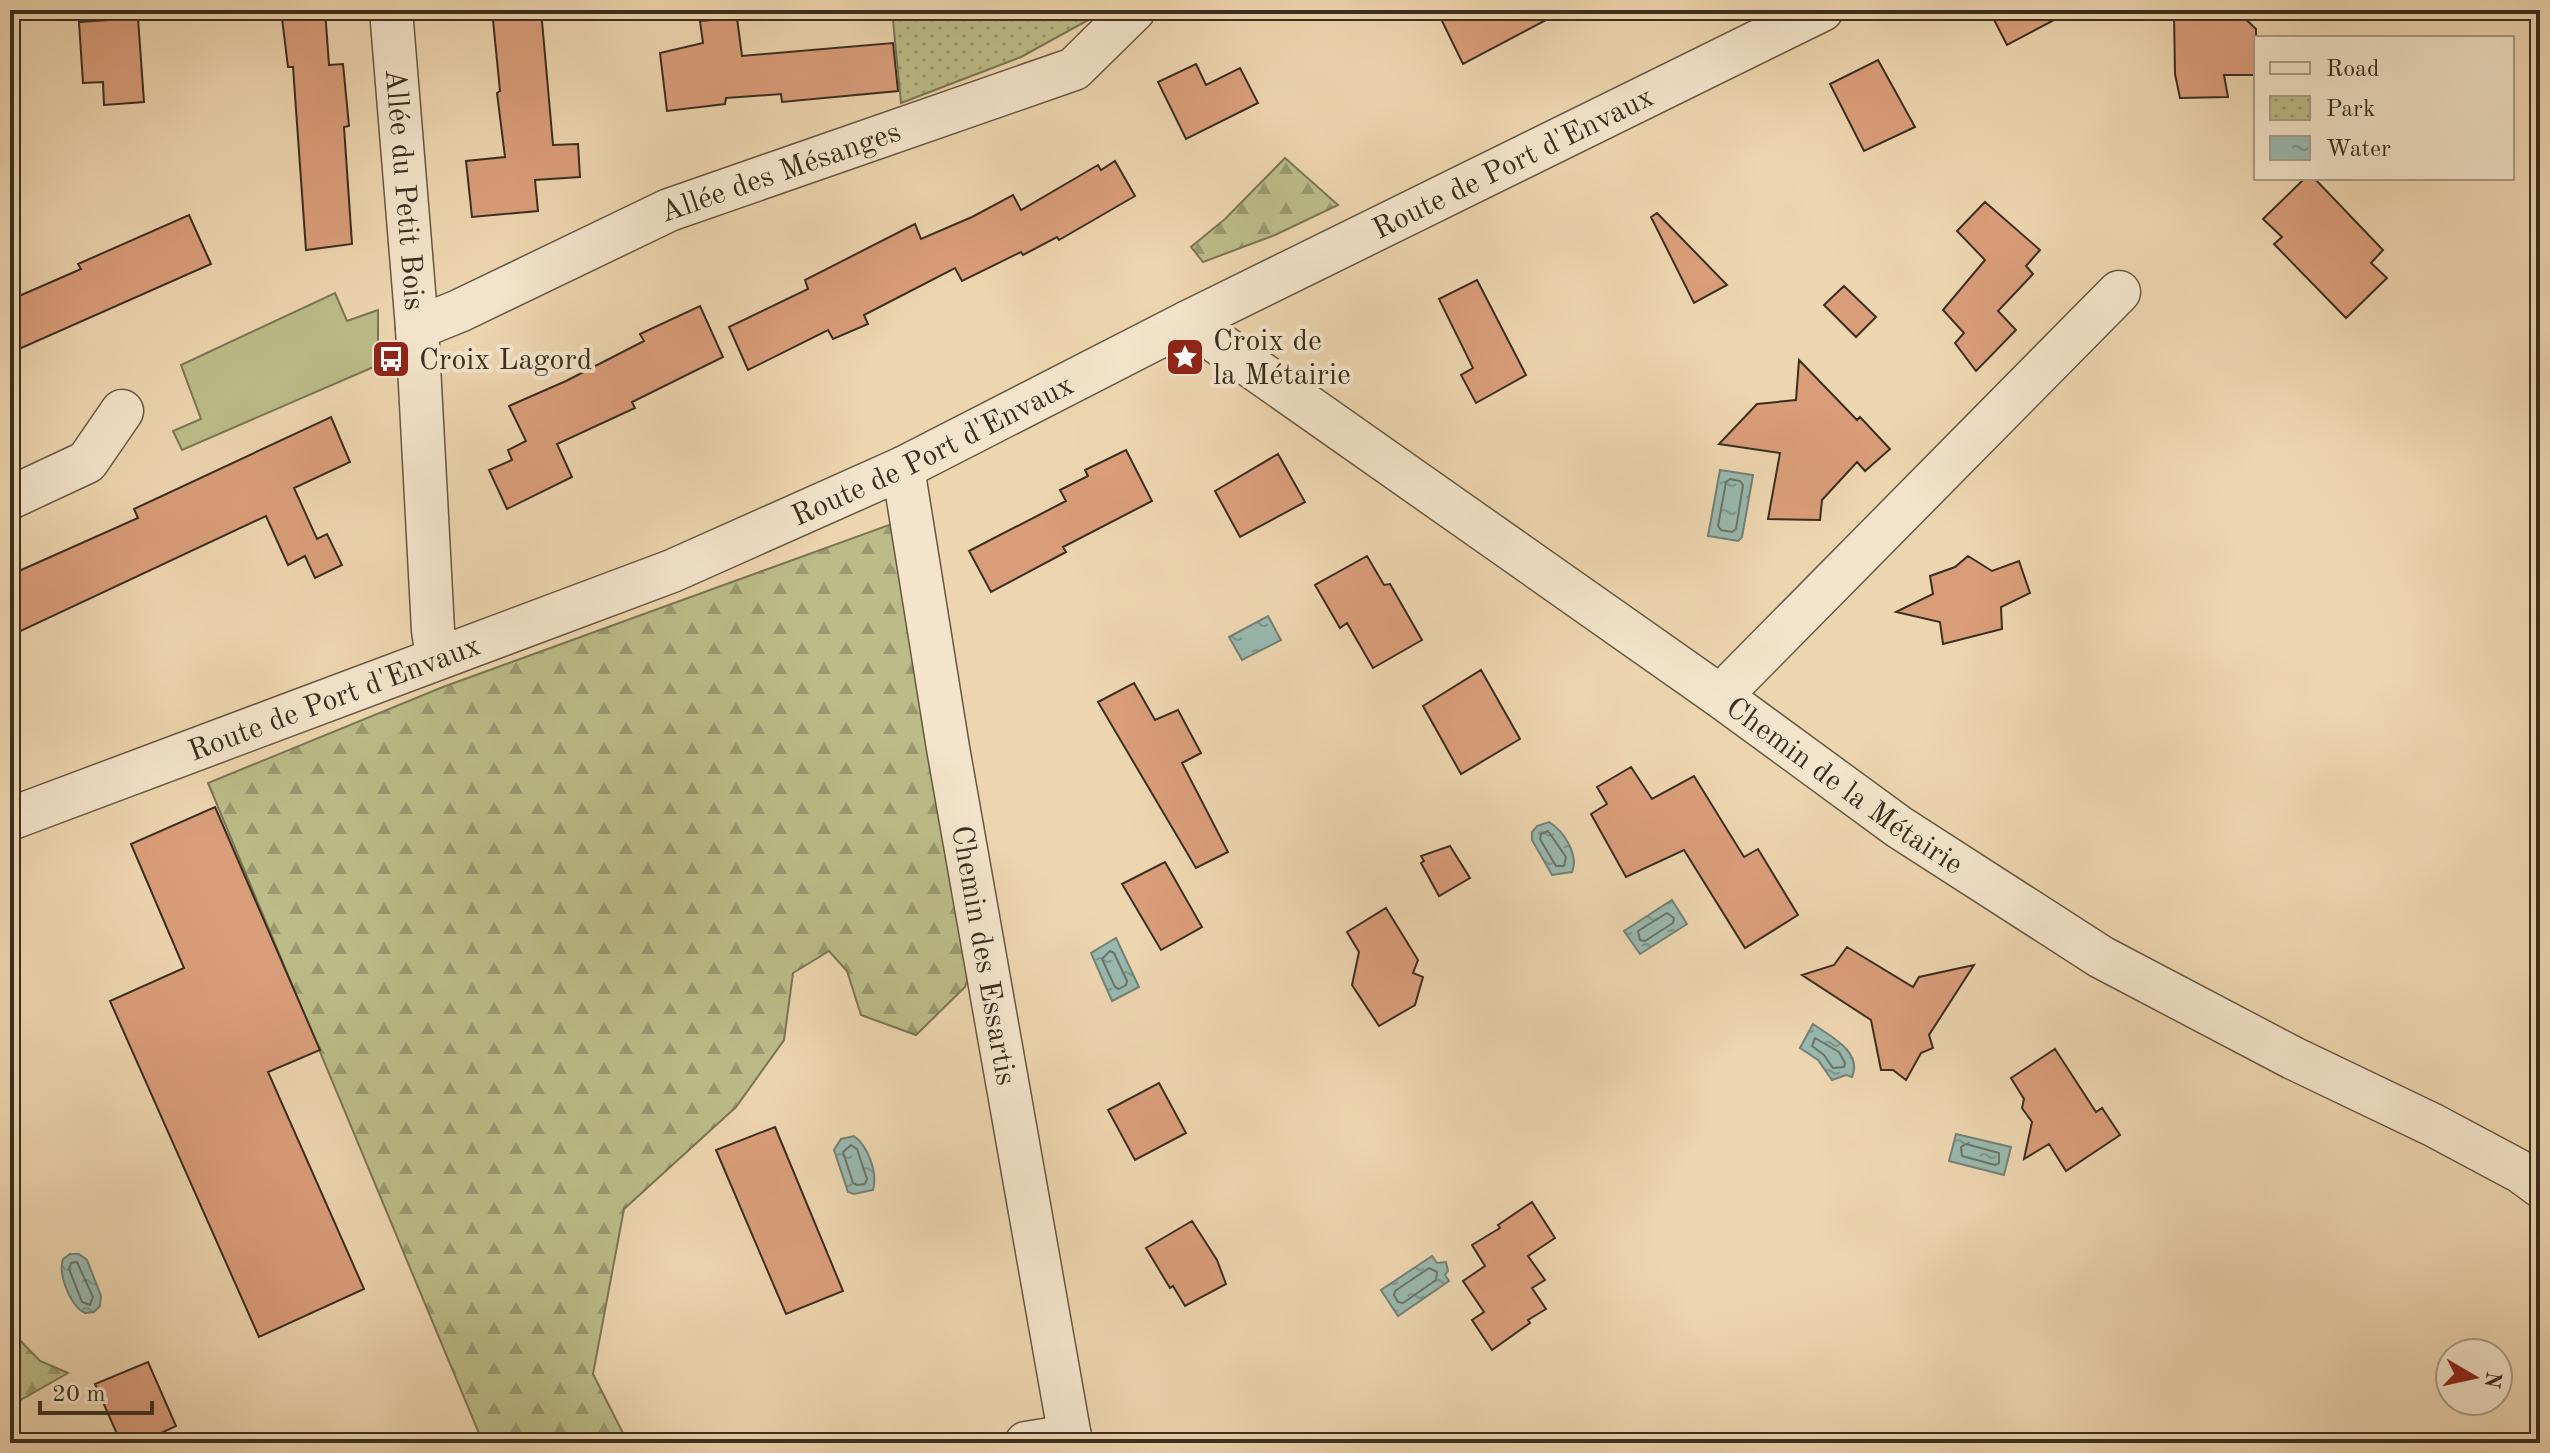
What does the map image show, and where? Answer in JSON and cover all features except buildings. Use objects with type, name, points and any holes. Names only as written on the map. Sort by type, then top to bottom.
[{"type":"street","name":"Allée du Petit Bois","points":[[391,10],[417,328],[437,658]]},
{"type":"street","name":"Allée des Mésanges","points":[[417,328],[459,311],[669,210],[1074,69],[1134,10]]},
{"type":"street","name":"Route de Port d'Envaux","points":[[10,819],[672,571],[903,468],[1188,322],[1822,10]]},
{"type":"street","points":[[1720,696],[2119,292]]},
{"type":"street","name":"Chemin de la Métairie","points":[[1188,322],[1720,696],[1899,827],[2101,957],[2293,1058],[2433,1125],[2521,1172],[2540,1186]]},
{"type":"street","points":[[10,498],[87,462],[122,411]]},
{"type":"street","name":"Chemin des Essartis","points":[[903,468],[948,748],[1071,1440]]},
{"type":"street","points":[[1026,1443],[1071,1440]]},
{"type":"green space","points":[[892,10],[1100,10],[1092,18],[1021,57],[901,103]]},
{"type":"green space","points":[[1285,158],[1338,205],[1275,235],[1203,262],[1191,247],[1225,219]]},
{"type":"green space","points":[[335,293],[347,321],[378,310],[378,365],[182,450],[173,431],[201,419],[181,365]]},
{"type":"green space","points":[[911,517],[982,937],[965,987],[916,1035],[861,1015],[847,971],[829,951],[793,973],[784,1040],[736,1107],[624,1209],[593,1374],[628,1443],[483,1443],[208,783],[443,687]]},
{"type":"green space","points":[[10,1330],[40,1361],[68,1373],[10,1406]]},
{"type":"water","points":[[1720,470],[1753,475],[1742,537],[1738,541],[1708,536]]},
{"type":"water","points":[[1268,616],[1281,640],[1242,660],[1229,637]]},
{"type":"water","points":[[1549,822],[1569,844],[1574,865],[1572,872],[1552,875],[1532,840],[1532,832],[1537,826]]},
{"type":"water","points":[[1672,900],[1687,924],[1640,954],[1624,931]]},
{"type":"water","points":[[1116,938],[1139,987],[1112,1001],[1091,953]]},
{"type":"water","points":[[1813,1024],[1849,1052],[1854,1068],[1852,1077],[1846,1075],[1832,1080],[1818,1060],[1800,1048]]},
{"type":"water","points":[[1956,1134],[2011,1147],[2004,1175],[1949,1161]]},
{"type":"water","points":[[854,1136],[867,1153],[873,1168],[874,1183],[873,1190],[854,1194],[848,1192],[834,1150],[841,1139]]},
{"type":"water","points":[[70,1254],[79,1254],[87,1260],[101,1296],[100,1306],[94,1312],[85,1313],[80,1309],[66,1289],[62,1265],[63,1259]]},
{"type":"water","points":[[1432,1256],[1437,1263],[1446,1262],[1448,1271],[1445,1275],[1449,1281],[1398,1316],[1381,1290]]},
{"type":"place","name":"Croix de la Métairie","points":[[1185,357]]},
{"type":"place","name":"Croix Lagord","points":[[391,359]]}]
